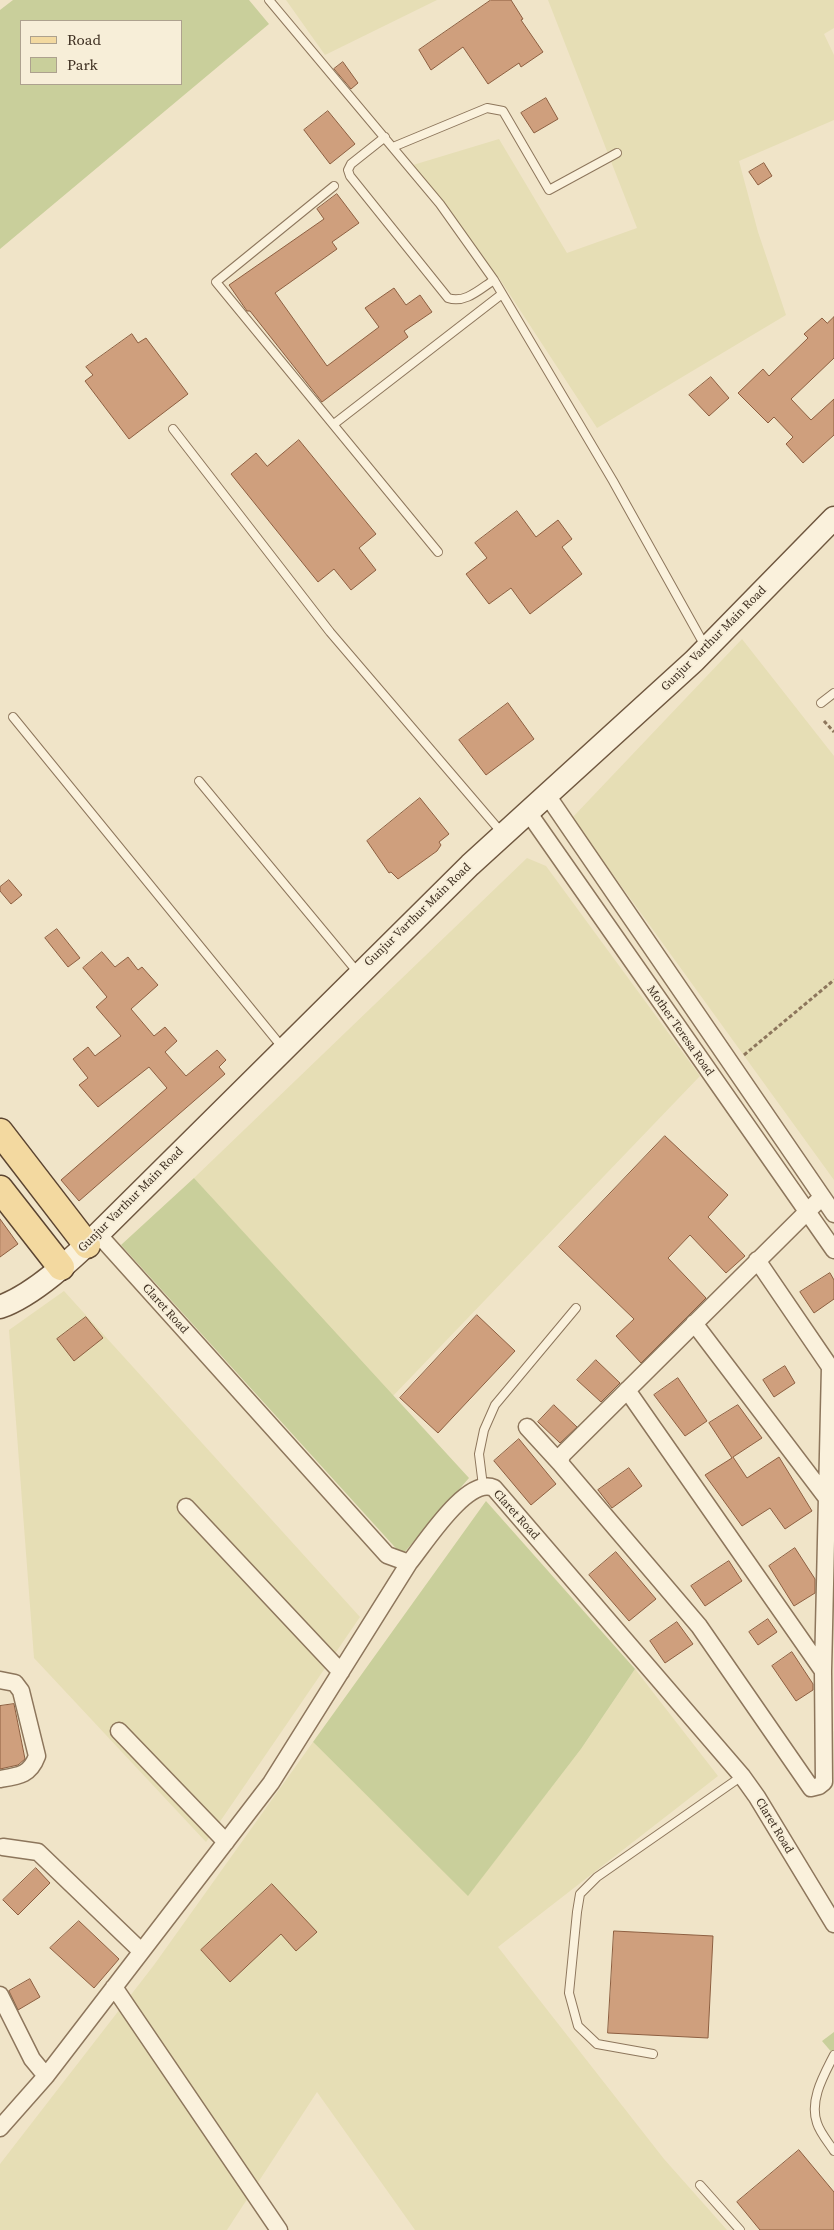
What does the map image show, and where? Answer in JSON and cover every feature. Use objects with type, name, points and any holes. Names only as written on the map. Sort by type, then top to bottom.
[{"type":"main road","name":"Gunjur Varthur Main Road","points":[[0,1307],[10,1303],[61,1267],[92,1240],[359,974],[503,835],[706,648],[834,518]]},
{"type":"main road","points":[[0,1132],[92,1240]]},
{"type":"main road","points":[[0,1189],[61,1267]]},
{"type":"street","name":"Mother Teresa Road","points":[[547,795],[834,1214]]},
{"type":"street","name":"Mother Teresa Road","points":[[528,812],[834,1250]]},
{"type":"street","points":[[560,1463],[562,1455],[822,1197]]},
{"type":"street","name":"Claret Road","points":[[92,1240],[387,1555],[409,1563],[459,1501],[469,1492],[483,1486],[490,1486],[497,1491],[742,1776],[757,1797],[834,1924]]},
{"type":"street","points":[[527,1428],[560,1463],[699,1626],[811,1788],[819,1786],[824,1782],[824,1671],[829,1501],[830,1367],[757,1260]]},
{"type":"street","points":[[694,1323],[829,1501]]},
{"type":"street","points":[[627,1390],[824,1671]]},
{"type":"street","points":[[186,1507],[341,1672]]},
{"type":"street","points":[[0,2128],[46,2076],[271,1783],[409,1563]]},
{"type":"street","points":[[0,1680],[15,1683],[21,1692],[38,1756],[33,1766],[25,1775],[0,1779]]},
{"type":"street","points":[[119,1731],[226,1842]]},
{"type":"street","points":[[2,1847],[38,1852],[142,1951]]},
{"type":"street","points":[[114,1987],[279,2230]]},
{"type":"street","points":[[0,1995],[32,2058],[46,2076]]},
{"type":"lane","points":[[269,0],[440,204],[494,280],[613,481],[706,648]]},
{"type":"lane","points":[[393,147],[487,108],[503,111],[548,190],[617,153]]},
{"type":"lane","points":[[385,137],[351,164],[348,170],[350,176],[448,298],[456,301],[468,297],[494,280]]},
{"type":"lane","points":[[334,186],[216,282],[438,552]]},
{"type":"lane","points":[[334,424],[502,294]]},
{"type":"lane","points":[[173,430],[330,632],[503,835]]},
{"type":"lane","points":[[821,703],[834,693]]},
{"type":"lane","points":[[13,717],[283,1048]]},
{"type":"lane","points":[[199,781],[359,974]]},
{"type":"lane","points":[[483,1486],[479,1454],[484,1430],[495,1405],[576,1308]]},
{"type":"lane","points":[[653,2054],[597,2044],[578,2026],[569,1993],[576,1912],[580,1894],[597,1877],[742,1776]]},
{"type":"lane","points":[[834,2055],[819,2084],[816,2107],[817,2123],[834,2151]]},
{"type":"lane","points":[[700,2185],[740,2230]]},
{"type":"path","points":[[824,722],[834,732]]},
{"type":"path","points":[[732,1065],[834,980]]},
{"type":"shaded area","points":[[286,0],[437,0],[325,55]]},
{"type":"shaded area","points":[[548,0],[834,0],[834,28],[824,34],[834,55],[834,120],[739,161],[758,232],[786,315],[597,428],[499,278],[413,165],[499,139],[567,253],[637,228]]},
{"type":"shaded area","points":[[742,639],[834,756],[834,1180],[572,818]]},
{"type":"shaded area","points":[[527,858],[546,866],[700,1076],[392,1397],[194,1178]]},
{"type":"shaded area","points":[[64,1291],[360,1617],[206,1842],[34,1658],[9,1330]]},
{"type":"shaded area","points":[[635,1669],[718,1776],[498,1947],[664,2159],[727,2230],[415,2230],[317,2092],[227,2230],[0,2230],[0,2164],[154,1965],[313,1742],[468,1895],[581,1749]]},
{"type":"green space","points":[[13,0],[249,0],[269,24],[0,249],[0,10]]},
{"type":"green space","points":[[194,1178],[469,1478],[402,1555],[121,1245]]},
{"type":"green space","points":[[486,1501],[635,1669],[581,1749],[468,1896],[313,1742]]},
{"type":"green space","points":[[834,2032],[834,2055],[822,2041]]},
{"type":"building","points":[[491,0],[511,0],[523,19],[521,20],[543,52],[521,67],[519,63],[488,84],[463,47],[431,70],[419,50]]},
{"type":"building","points":[[343,62],[358,83],[351,89],[334,69]]},
{"type":"building","points":[[546,98],[558,119],[534,133],[521,113]]},
{"type":"building","points":[[328,111],[355,144],[330,164],[304,130]]},
{"type":"building","points":[[764,163],[772,176],[758,185],[749,172]]},
{"type":"building","points":[[337,194],[359,223],[332,242],[337,249],[275,293],[327,366],[379,327],[365,308],[394,288],[406,305],[420,295],[432,312],[404,331],[408,337],[322,402],[250,311],[247,311],[229,285],[324,219],[317,209]]},
{"type":"building","points":[[834,317],[834,358],[791,399],[811,420],[834,399],[834,435],[803,463],[786,444],[793,437],[774,417],[768,423],[738,393],[763,369],[769,376],[808,338],[804,334],[822,318],[827,323]]},
{"type":"building","points":[[132,334],[138,343],[146,338],[188,394],[129,439],[85,381],[93,375],[86,367]]},
{"type":"building","points":[[711,377],[729,398],[709,416],[689,395]]},
{"type":"building","points":[[299,440],[376,534],[359,548],[376,570],[351,590],[334,569],[318,582],[231,474],[256,453],[267,466]]},
{"type":"building","points":[[517,511],[536,537],[558,520],[572,539],[562,547],[582,574],[530,614],[511,588],[489,604],[466,574],[487,558],[475,543]]},
{"type":"building","points":[[508,703],[534,739],[486,775],[459,740]]},
{"type":"building","points":[[420,798],[449,834],[439,842],[441,845],[437,851],[398,879],[391,872],[389,873],[367,841]]},
{"type":"building","points":[[9,880],[22,895],[11,904],[0,891],[0,887]]},
{"type":"building","points":[[57,929],[80,958],[68,967],[45,938]]},
{"type":"building","points":[[102,952],[115,967],[128,957],[138,970],[142,967],[158,985],[131,1009],[154,1036],[165,1027],[177,1041],[165,1052],[186,1076],[217,1050],[226,1060],[219,1067],[225,1074],[79,1201],[61,1180],[167,1088],[149,1067],[98,1107],[79,1085],[88,1078],[73,1059],[88,1047],[95,1056],[121,1036],[96,1007],[107,997],[83,968]]},
{"type":"building","points":[[665,1136],[728,1195],[708,1217],[745,1256],[726,1273],[690,1235],[668,1258],[706,1298],[641,1363],[616,1336],[634,1319],[559,1247]]},
{"type":"building","points":[[0,1219],[18,1244],[0,1257]]},
{"type":"building","points":[[830,1273],[834,1280],[834,1299],[814,1313],[800,1292]]},
{"type":"building","points":[[477,1315],[515,1351],[438,1433],[400,1398]]},
{"type":"building","points":[[86,1317],[103,1338],[74,1361],[57,1339]]},
{"type":"building","points":[[596,1360],[620,1383],[601,1402],[577,1380]]},
{"type":"building","points":[[785,1366],[795,1383],[774,1397],[763,1380]]},
{"type":"building","points":[[678,1378],[707,1421],[685,1436],[654,1395]]},
{"type":"building","points":[[554,1405],[577,1427],[560,1443],[538,1422]]},
{"type":"building","points":[[738,1405],[762,1438],[733,1457],[747,1478],[779,1457],[812,1511],[785,1529],[770,1508],[742,1526],[705,1475],[732,1458],[709,1423]]},
{"type":"building","points":[[519,1439],[556,1484],[531,1505],[494,1461]]},
{"type":"building","points":[[629,1468],[642,1486],[612,1508],[598,1490]]},
{"type":"building","points":[[795,1548],[815,1579],[815,1593],[794,1606],[769,1566]]},
{"type":"building","points":[[616,1552],[656,1599],[629,1621],[589,1575]]},
{"type":"building","points":[[729,1561],[742,1581],[705,1606],[691,1586]]},
{"type":"building","points":[[768,1619],[777,1632],[758,1645],[749,1632]]},
{"type":"building","points":[[677,1622],[693,1644],[665,1663],[650,1641]]},
{"type":"building","points":[[792,1652],[813,1684],[813,1690],[796,1701],[772,1666]]},
{"type":"building","points":[[14,1704],[25,1759],[18,1765],[0,1769],[0,1706]]},
{"type":"building","points":[[36,1868],[50,1883],[18,1915],[3,1900]]},
{"type":"building","points":[[272,1884],[317,1932],[296,1951],[281,1934],[230,1982],[201,1950]]},
{"type":"building","points":[[79,1921],[119,1959],[94,1988],[50,1948]]},
{"type":"building","points":[[614,1931],[713,1936],[708,2038],[608,2033]]},
{"type":"building","points":[[30,1979],[40,1997],[18,2010],[9,1991]]},
{"type":"building","points":[[799,2150],[834,2192],[834,2230],[760,2230],[737,2202]]}]
